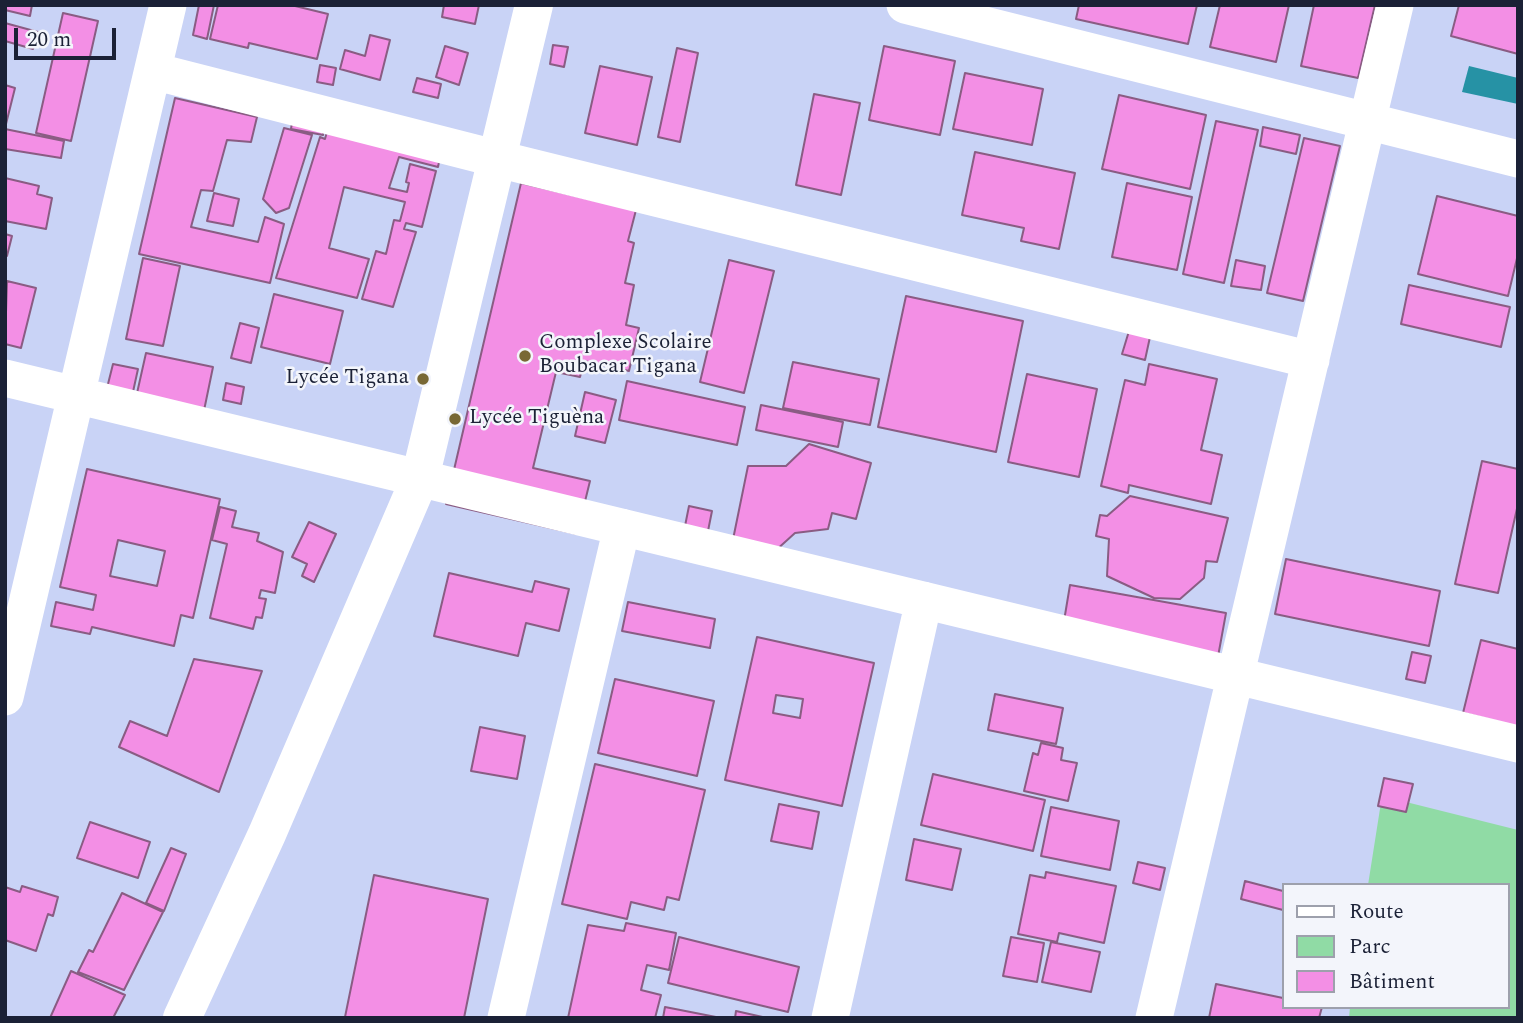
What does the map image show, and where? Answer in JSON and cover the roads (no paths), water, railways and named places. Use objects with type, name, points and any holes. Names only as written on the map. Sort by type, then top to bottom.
[{"type":"main road","points":[[182,1018],[267,834],[420,478],[534,5]]},
{"type":"street","points":[[5,697],[168,5]]},
{"type":"street","points":[[905,5],[1518,159]]},
{"type":"street","points":[[1154,1018],[1395,5]]},
{"type":"street","points":[[153,71],[1311,360]]},
{"type":"street","points":[[5,378],[1518,744]]},
{"type":"street","points":[[506,1018],[622,527]]},
{"type":"street","points":[[830,1018],[924,600]]},
{"type":"place","name":"Complexe Scolaire Boubacar Tigana","points":[[525,356]]},
{"type":"place","name":"Lycée Tigana","points":[[423,379]]},
{"type":"place","name":"Lycée Tiguèna","points":[[455,419]]}]
